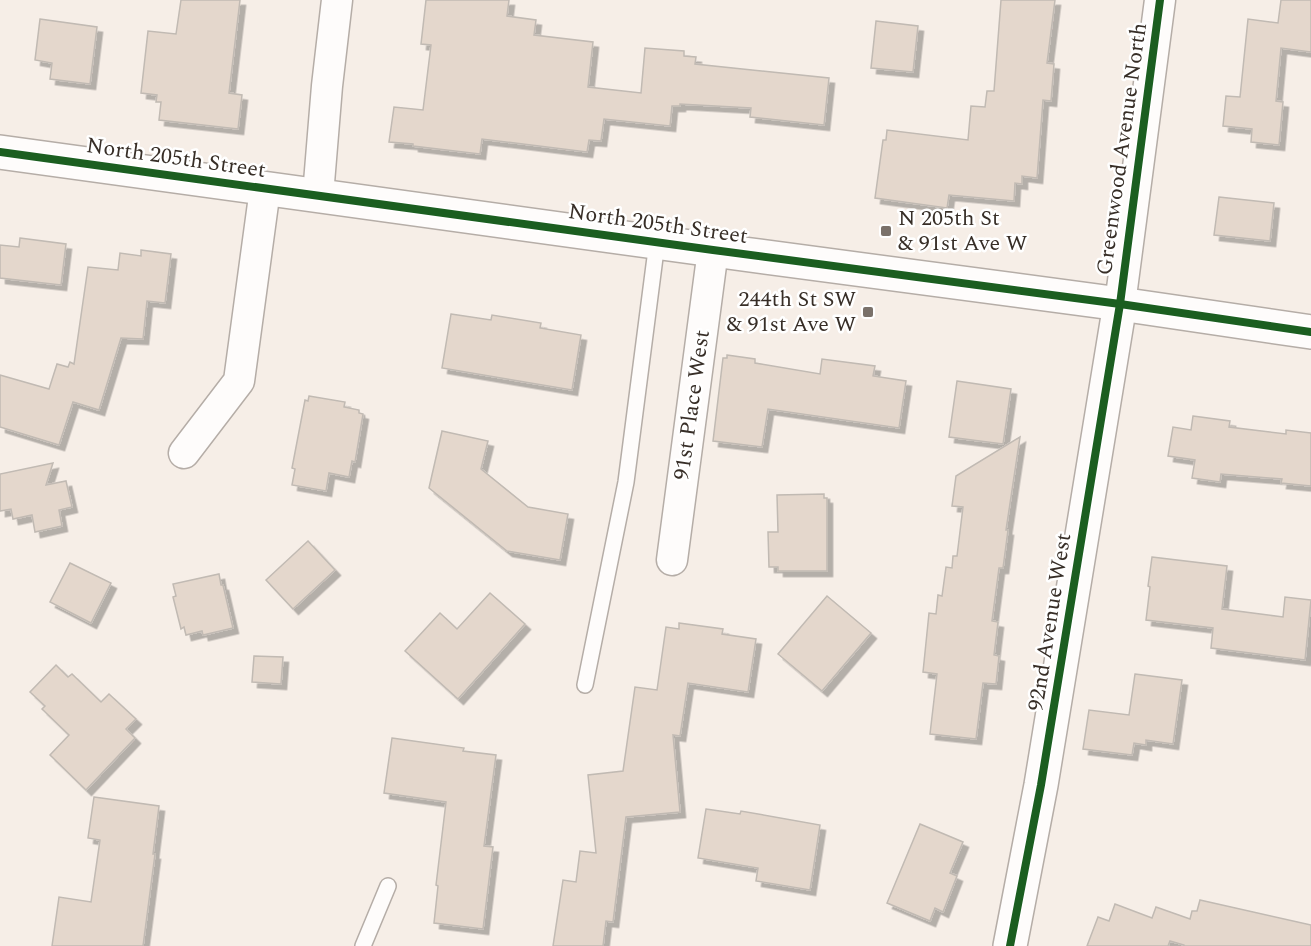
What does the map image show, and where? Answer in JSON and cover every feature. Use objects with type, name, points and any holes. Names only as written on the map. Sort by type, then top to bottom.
[{"type":"street","points":[[318,195],[337,0]]},
{"type":"street","name":"Greenwood Avenue North","points":[[1120,303],[1160,0]]},
{"type":"street","name":"North 205th Street","points":[[0,152],[713,250],[1120,303],[1311,332]]},
{"type":"street","points":[[184,453],[239,381],[265,189]]},
{"type":"street","name":"91st Place West","points":[[672,560],[713,250]]},
{"type":"street","name":"92nd Avenue West","points":[[1010,946],[1041,785],[1120,303]]},
{"type":"lane","points":[[585,685],[626,482],[657,242]]},
{"type":"lane","points":[[363,946],[388,886]]},
{"type":"building","points":[[181,0],[240,0],[229,93],[242,95],[238,129],[159,120],[161,102],[156,102],[157,95],[141,93],[148,31],[176,34]]},
{"type":"building","points":[[426,0],[509,0],[507,16],[536,20],[534,35],[593,42],[588,87],[641,93],[645,48],[684,51],[684,56],[696,57],[695,64],[829,78],[824,125],[750,117],[751,108],[680,104],[680,106],[672,106],[670,126],[604,119],[601,141],[589,140],[587,152],[482,139],[480,154],[389,142],[394,107],[423,110],[431,45],[421,44]]},
{"type":"building","points":[[1001,0],[1055,0],[1047,63],[1054,64],[1051,101],[1043,100],[1037,178],[1022,176],[1022,184],[1015,183],[1014,201],[949,195],[947,208],[875,198],[883,140],[886,140],[887,130],[968,140],[971,106],[985,107],[987,91],[994,91]]},
{"type":"building","points":[[1281,0],[1311,0],[1311,52],[1281,48],[1276,101],[1283,102],[1279,145],[1251,142],[1252,129],[1223,126],[1226,96],[1240,97],[1248,19],[1278,23]]},
{"type":"building","points":[[40,19],[97,27],[90,84],[50,79],[52,63],[35,60]]},
{"type":"building","points":[[876,21],[918,26],[913,72],[871,68]]},
{"type":"building","points":[[1219,197],[1274,203],[1270,241],[1214,235]]},
{"type":"building","points":[[20,238],[66,244],[61,285],[0,278],[0,245],[19,247]]},
{"type":"building","points":[[141,250],[171,254],[165,303],[147,301],[143,339],[121,338],[99,410],[73,402],[59,445],[0,427],[0,375],[49,389],[57,364],[68,367],[70,362],[74,364],[88,267],[118,270],[120,253],[141,256]]},
{"type":"building","points":[[451,314],[491,320],[492,315],[541,323],[540,328],[581,335],[572,390],[442,368]]},
{"type":"building","points":[[727,355],[755,359],[755,363],[820,374],[822,359],[875,366],[873,376],[906,381],[899,428],[768,409],[762,447],[713,441],[723,358],[727,358]]},
{"type":"building","points":[[957,381],[1011,389],[1003,444],[949,437]]},
{"type":"building","points":[[309,396],[345,402],[344,407],[359,410],[359,413],[363,414],[355,462],[352,461],[349,477],[329,473],[326,491],[292,485],[295,469],[292,468],[305,400],[308,401]]},
{"type":"building","points":[[1193,416],[1230,421],[1229,427],[1286,434],[1286,430],[1311,433],[1311,486],[1281,483],[1282,479],[1221,474],[1220,482],[1192,478],[1195,460],[1168,456],[1173,427],[1191,430]]},
{"type":"building","points":[[442,431],[488,441],[481,469],[528,507],[568,514],[560,560],[507,551],[429,488]]},
{"type":"building","points":[[1020,437],[1006,530],[1008,530],[1003,568],[999,568],[992,621],[998,622],[994,655],[999,656],[996,684],[983,683],[976,739],[930,734],[937,674],[923,672],[929,613],[936,614],[938,595],[942,596],[946,567],[952,568],[953,556],[957,556],[963,507],[952,506],[956,476]]},
{"type":"building","points":[[53,463],[46,485],[66,481],[72,507],[59,510],[62,526],[35,532],[32,515],[13,519],[11,509],[0,511],[0,474]]},
{"type":"building","points":[[824,494],[824,498],[827,498],[827,571],[778,571],[778,567],[769,567],[768,532],[778,532],[777,495]]},
{"type":"building","points":[[308,541],[335,570],[293,609],[266,580]]},
{"type":"building","points":[[1152,557],[1227,566],[1222,609],[1283,617],[1285,597],[1311,600],[1305,660],[1211,648],[1213,628],[1146,620]]},
{"type":"building","points":[[70,563],[111,583],[91,623],[50,602]]},
{"type":"building","points":[[219,574],[233,628],[203,635],[202,631],[186,635],[184,627],[181,629],[173,597],[176,596],[173,584]]},
{"type":"building","points":[[490,593],[525,624],[458,699],[405,651],[440,613],[457,629]]},
{"type":"building","points":[[827,596],[871,633],[822,691],[778,654]]},
{"type":"building","points":[[679,623],[723,629],[722,634],[756,639],[748,692],[688,683],[680,736],[673,735],[680,812],[626,817],[613,922],[606,921],[603,946],[553,946],[563,880],[576,882],[580,851],[596,853],[588,775],[623,771],[635,687],[657,690],[666,627],[679,629]]},
{"type":"building","points":[[254,656],[283,657],[281,684],[252,682]]},
{"type":"building","points":[[56,665],[68,677],[72,674],[101,702],[109,694],[136,719],[126,729],[135,738],[86,790],[50,755],[69,735],[42,709],[45,706],[30,692]]},
{"type":"building","points":[[1135,674],[1182,680],[1173,744],[1146,740],[1146,745],[1134,743],[1132,755],[1083,749],[1089,710],[1129,715]]},
{"type":"building","points":[[392,738],[496,755],[484,846],[493,847],[483,929],[434,923],[446,802],[384,793]]},
{"type":"building","points":[[94,797],[159,806],[143,946],[52,946],[59,897],[91,902],[100,840],[88,838]]},
{"type":"building","points":[[706,809],[740,814],[741,811],[820,825],[810,890],[756,881],[758,868],[698,858]]},
{"type":"building","points":[[920,824],[963,842],[950,873],[957,876],[943,912],[935,908],[930,921],[887,903]]},
{"type":"building","points":[[1200,900],[1311,925],[1311,946],[1184,946],[1170,941],[1168,946],[1087,946],[1098,917],[1109,921],[1115,904],[1152,918],[1156,907],[1190,919],[1192,911],[1197,911]]},
{"type":"cycle path","points":[[1010,946],[1041,785],[1120,304],[1160,0]]},
{"type":"cycle path","points":[[0,152],[1311,332]]},
{"type":"place","name":"N 205th St & 91st Ave W","points":[[886,231]]},
{"type":"place","name":"244th St SW & 91st Ave W","points":[[868,312]]}]
